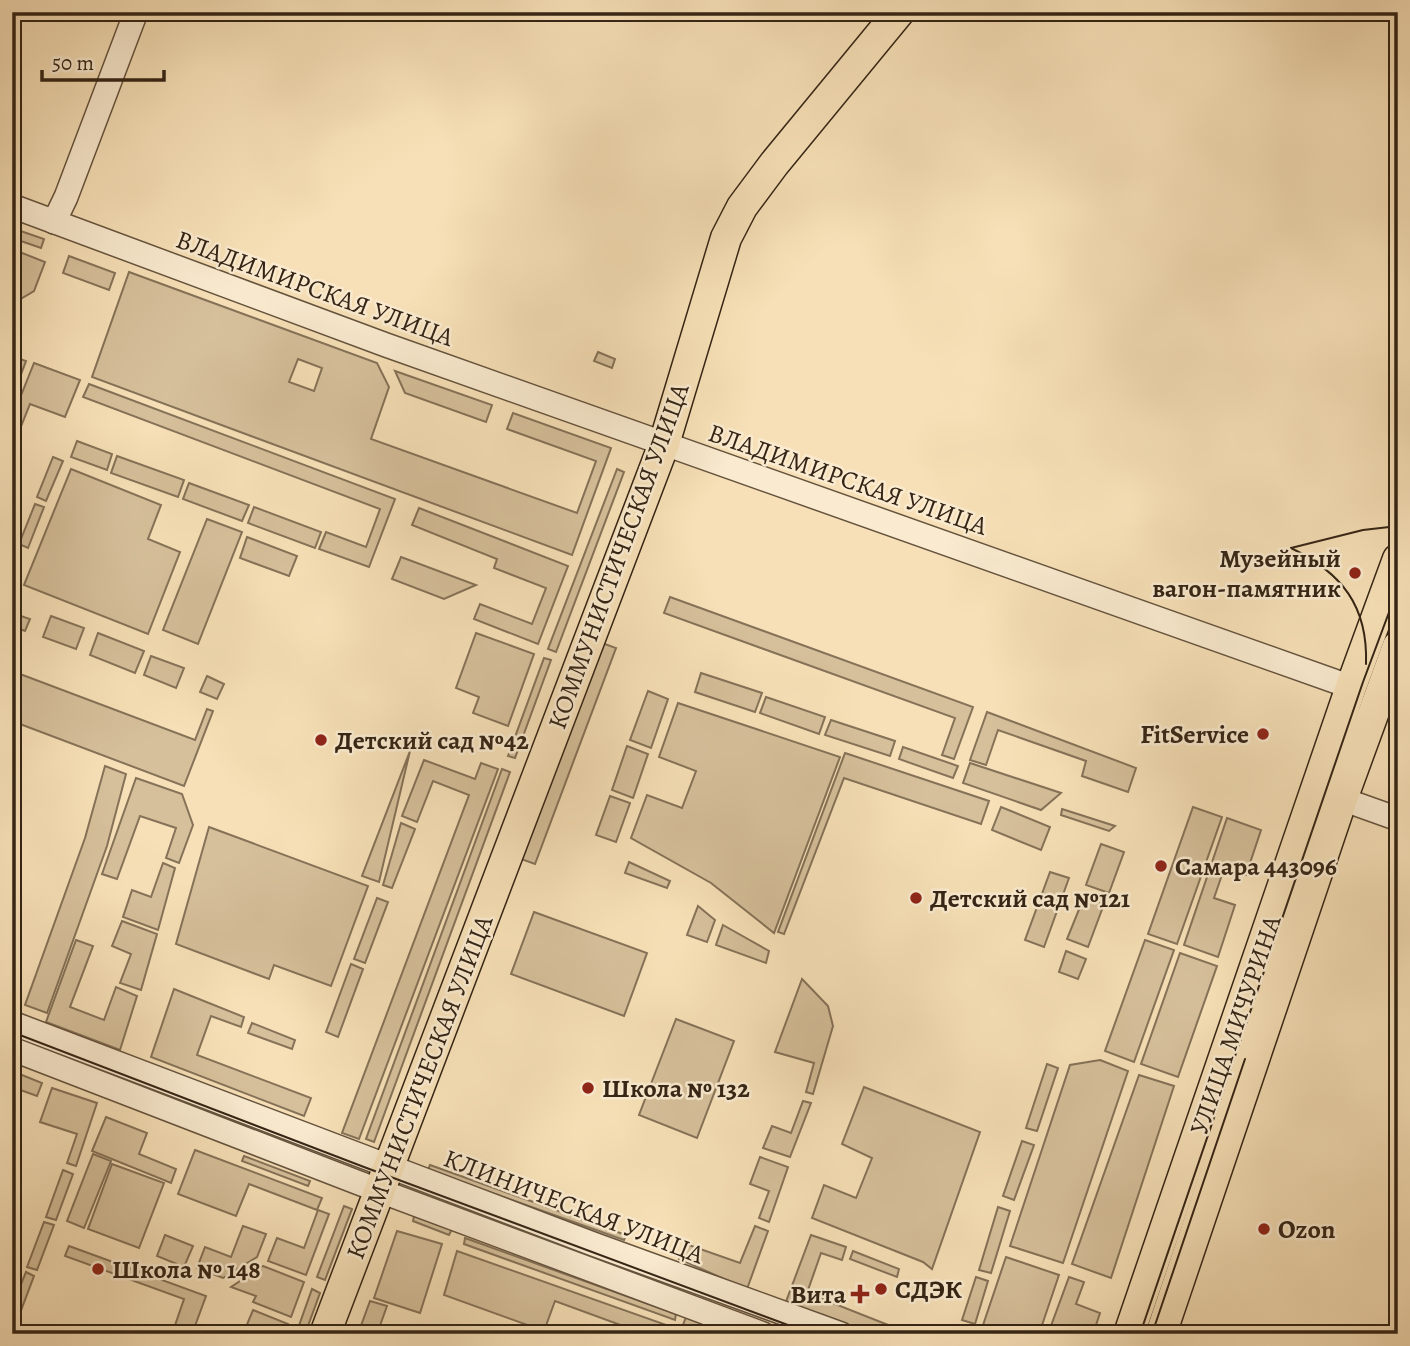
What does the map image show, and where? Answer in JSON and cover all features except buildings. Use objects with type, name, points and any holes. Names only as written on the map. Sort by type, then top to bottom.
[{"type":"main road","name":"КОММУНИСТИЧЕСКАЯ УЛИЦА","points":[[326,1334],[664,444],[726,238],[742,207],[899,12]]},
{"type":"main road","name":"УЛИЦА МИЧУРИНА","points":[[1129,1334],[1351,687],[1398,559]]},
{"type":"main road","name":"УЛИЦА МИЧУРИНА","points":[[1161,1334],[1342,799],[1398,646]]},
{"type":"street","points":[[54,222],[66,197],[135,12]]},
{"type":"street","name":"ВЛАДИМИРСКАЯ УЛИЦА","points":[[12,206],[398,350],[1351,687]]},
{"type":"street","points":[[1342,799],[1398,819]]},
{"type":"street","name":"КЛИНИЧЕСКАЯ УЛИЦА","points":[[12,1023],[763,1334]]},
{"type":"street","name":"КЛИНИЧЕСКАЯ УЛИЦА","points":[[12,1049],[385,1178],[593,1244],[841,1334]]},
{"type":"shaded area","points":[[12,228],[44,239],[41,248],[12,238]]},
{"type":"shaded area","points":[[12,249],[45,262],[34,291],[12,304]]},
{"type":"shaded area","points":[[69,256],[115,273],[109,290],[63,273]]},
{"type":"shaded area","points":[[129,272],[377,363],[389,387],[371,439],[577,513],[596,461],[507,429],[513,413],[611,448],[572,555],[92,377]],"holes":[[[298,359],[322,368],[314,391],[289,382]]]},
{"type":"shaded area","points":[[598,352],[615,359],[612,368],[594,361]]},
{"type":"shaded area","points":[[12,356],[26,361],[17,385],[12,383]]},
{"type":"shaded area","points":[[34,363],[80,380],[65,417],[30,404],[12,449],[12,418]]},
{"type":"shaded area","points":[[395,371],[492,405],[486,422],[405,393]]},
{"type":"shaded area","points":[[89,384],[395,499],[369,567],[319,549],[326,532],[366,547],[380,509],[83,397]]},
{"type":"shaded area","points":[[77,441],[112,454],[107,470],[71,457]]},
{"type":"shaded area","points":[[117,456],[184,480],[178,497],[111,473]]},
{"type":"shaded area","points":[[53,457],[63,461],[46,501],[37,497]]},
{"type":"shaded area","points":[[71,469],[161,505],[148,539],[180,552],[148,634],[24,585]]},
{"type":"shaded area","points":[[617,469],[624,472],[556,652],[548,649]]},
{"type":"shaded area","points":[[189,483],[249,505],[242,521],[183,499]]},
{"type":"shaded area","points":[[35,504],[44,507],[28,548],[19,544]]},
{"type":"shaded area","points":[[254,507],[321,532],[315,548],[248,523]]},
{"type":"shaded area","points":[[419,508],[568,566],[538,644],[474,619],[480,604],[532,624],[546,588],[494,568],[497,559],[412,525]]},
{"type":"shaded area","points":[[207,519],[242,532],[198,644],[163,630]]},
{"type":"shaded area","points":[[247,537],[297,556],[289,576],[240,558]]},
{"type":"shaded area","points":[[401,557],[476,585],[444,599],[392,579]]},
{"type":"shaded area","points":[[670,597],[973,707],[954,759],[942,755],[955,718],[664,613]]},
{"type":"shaded area","points":[[12,613],[30,619],[25,631],[12,626]]},
{"type":"shaded area","points":[[51,616],[84,628],[76,649],[43,637]]},
{"type":"shaded area","points":[[98,633],[144,651],[135,673],[90,655]]},
{"type":"shaded area","points":[[476,633],[534,654],[508,726],[473,713],[479,697],[456,688]]},
{"type":"shaded area","points":[[602,643],[616,648],[535,864],[521,859]]},
{"type":"shaded area","points":[[151,656],[184,668],[176,688],[144,675]]},
{"type":"shaded area","points":[[544,658],[551,660],[515,758],[508,756]]},
{"type":"shaded area","points":[[12,671],[195,740],[207,709],[213,711],[184,786],[12,721]]},
{"type":"shaded area","points":[[701,673],[762,693],[755,712],[695,692]]},
{"type":"shaded area","points":[[207,676],[224,684],[217,699],[200,692]]},
{"type":"shaded area","points":[[648,691],[668,699],[651,748],[630,740]]},
{"type":"shaded area","points":[[766,697],[825,717],[819,734],[760,713]]},
{"type":"shaded area","points":[[678,703],[840,757],[774,933],[711,883],[631,838],[647,795],[682,808],[696,771],[659,757]]},
{"type":"shaded area","points":[[987,712],[1136,768],[1128,792],[1082,776],[1086,761],[998,730],[986,765],[970,760]]},
{"type":"shaded area","points":[[831,720],[895,741],[890,756],[825,735]]},
{"type":"shaded area","points":[[627,746],[648,754],[633,798],[612,790]]},
{"type":"shaded area","points":[[903,747],[958,766],[953,778],[899,759]]},
{"type":"shaded area","points":[[410,751],[379,882],[362,876]]},
{"type":"shaded area","points":[[845,753],[989,801],[981,824],[844,778],[784,934],[778,932]]},
{"type":"shaded area","points":[[424,760],[475,779],[481,763],[498,769],[359,1139],[342,1133],[469,795],[433,781],[417,822],[402,816]]},
{"type":"shaded area","points":[[970,763],[1061,793],[1041,810],[963,783]]},
{"type":"shaded area","points":[[105,766],[126,774],[107,846],[47,1013],[25,1005],[85,838]]},
{"type":"shaded area","points":[[502,769],[510,772],[374,1142],[366,1139]]},
{"type":"shaded area","points":[[136,778],[182,794],[193,825],[179,863],[166,858],[176,828],[140,816],[117,879],[102,874]]},
{"type":"shaded area","points":[[610,796],[630,803],[616,842],[596,835]]},
{"type":"shaded area","points":[[1001,807],[1050,827],[1041,850],[992,830]]},
{"type":"shaded area","points":[[1193,807],[1222,817],[1177,944],[1148,934]]},
{"type":"shaded area","points":[[1062,809],[1115,826],[1109,831],[1061,815]]},
{"type":"shaded area","points":[[1227,818],[1261,830],[1246,875],[1224,869],[1214,898],[1235,905],[1218,957],[1184,945]]},
{"type":"shaded area","points":[[401,823],[415,829],[392,888],[383,885]]},
{"type":"shaded area","points":[[209,827],[368,886],[331,986],[274,965],[269,979],[176,944]]},
{"type":"shaded area","points":[[1101,844],[1124,852],[1109,893],[1086,885]]},
{"type":"shaded area","points":[[629,862],[670,881],[667,888],[625,873]]},
{"type":"shaded area","points":[[163,863],[175,868],[158,930],[123,917],[132,890],[151,897]]},
{"type":"shaded area","points":[[1050,872],[1069,878],[1044,947],[1025,940]]},
{"type":"shaded area","points":[[1084,897],[1104,904],[1088,947],[1067,939]]},
{"type":"shaded area","points":[[377,898],[388,902],[365,963],[354,959]]},
{"type":"shaded area","points":[[698,906],[715,920],[707,942],[687,935]]},
{"type":"shaded area","points":[[534,912],[647,953],[624,1016],[511,974]]},
{"type":"shaded area","points":[[122,921],[157,934],[141,990],[120,983],[131,954],[112,946]]},
{"type":"shaded area","points":[[723,925],[769,951],[766,963],[716,945]]},
{"type":"shaded area","points":[[76,940],[93,946],[70,1007],[104,1020],[116,987],[137,996],[120,1050],[46,1022]]},
{"type":"shaded area","points":[[1145,940],[1174,950],[1134,1062],[1105,1051]]},
{"type":"shaded area","points":[[1066,951],[1086,959],[1078,979],[1059,972]]},
{"type":"shaded area","points":[[1180,953],[1217,966],[1178,1077],[1141,1064]]},
{"type":"shaded area","points":[[351,964],[363,969],[338,1037],[326,1032]]},
{"type":"shaded area","points":[[802,979],[828,1006],[833,1026],[813,1094],[806,1092],[814,1063],[775,1052]]},
{"type":"shaded area","points":[[174,989],[244,1017],[241,1027],[211,1016],[197,1055],[311,1098],[304,1116],[151,1057]]},
{"type":"shaded area","points":[[676,1019],[734,1041],[697,1138],[639,1115]]},
{"type":"shaded area","points":[[252,1023],[295,1040],[292,1049],[248,1033]]},
{"type":"shaded area","points":[[1100,1060],[1128,1071],[1063,1263],[1010,1246],[1070,1065]]},
{"type":"shaded area","points":[[1047,1064],[1058,1068],[1037,1131],[1026,1128]]},
{"type":"shaded area","points":[[12,1071],[42,1083],[37,1096],[12,1087]]},
{"type":"shaded area","points":[[1139,1075],[1174,1086],[1111,1278],[1072,1264]]},
{"type":"shaded area","points":[[864,1087],[980,1132],[932,1269],[923,1262],[812,1218],[824,1185],[856,1198],[872,1158],[842,1144]]},
{"type":"shaded area","points":[[52,1088],[97,1103],[76,1166],[67,1163],[77,1134],[40,1122]]},
{"type":"shaded area","points":[[803,1101],[811,1103],[790,1157],[763,1148],[772,1126],[791,1133]]},
{"type":"shaded area","points":[[106,1117],[147,1133],[139,1154],[176,1169],[171,1183],[92,1151]]},
{"type":"shaded area","points":[[1022,1141],[1034,1145],[1014,1200],[1003,1196]]},
{"type":"shaded area","points":[[195,1150],[322,1198],[317,1210],[249,1184],[236,1216],[178,1194]]},
{"type":"shaded area","points":[[93,1154],[111,1161],[84,1228],[67,1221]]},
{"type":"shaded area","points":[[244,1156],[310,1181],[308,1186],[242,1161]]},
{"type":"shaded area","points":[[760,1157],[788,1167],[769,1222],[759,1218],[769,1191],[750,1184]]},
{"type":"shaded area","points":[[112,1164],[164,1183],[139,1248],[88,1229]]},
{"type":"shaded area","points":[[430,1165],[626,1235],[624,1240],[428,1170]]},
{"type":"shaded area","points":[[63,1170],[73,1174],[56,1220],[46,1217]]},
{"type":"shaded area","points":[[344,1206],[352,1209],[325,1280],[317,1277]]},
{"type":"shaded area","points":[[998,1207],[1010,1211],[991,1273],[979,1270]]},
{"type":"shaded area","points":[[318,1210],[329,1214],[306,1275],[268,1261],[277,1238],[304,1248]]},
{"type":"shaded area","points":[[414,1216],[452,1229],[449,1235],[413,1221]]},
{"type":"shaded area","points":[[44,1222],[54,1225],[37,1270],[27,1267]]},
{"type":"shaded area","points":[[243,1226],[266,1234],[257,1257],[223,1278],[197,1268],[205,1247],[231,1257]]},
{"type":"shaded area","points":[[755,1226],[768,1231],[747,1289],[679,1259],[686,1244],[740,1263]]},
{"type":"shaded area","points":[[397,1231],[442,1244],[420,1313],[374,1298]]},
{"type":"shaded area","points":[[165,1235],[193,1246],[184,1267],[157,1256]]},
{"type":"shaded area","points":[[811,1235],[846,1247],[842,1260],[821,1253],[807,1293],[911,1334],[860,1334],[784,1307]]},
{"type":"shaded area","points":[[465,1238],[676,1314],[675,1320],[464,1244]]},
{"type":"shaded area","points":[[69,1246],[206,1296],[192,1334],[172,1334],[184,1299],[65,1256]]},
{"type":"shaded area","points":[[457,1251],[672,1327],[669,1334],[645,1334],[555,1301],[544,1331],[444,1295]]},
{"type":"shaded area","points":[[853,1251],[899,1269],[897,1277],[850,1259]]},
{"type":"shaded area","points":[[1006,1257],[1059,1275],[1039,1334],[980,1334]]},
{"type":"shaded area","points":[[263,1266],[304,1282],[291,1317],[253,1302],[256,1296],[231,1287]]},
{"type":"shaded area","points":[[26,1272],[34,1276],[17,1321],[12,1320],[12,1306]]},
{"type":"shaded area","points":[[976,1277],[988,1281],[975,1324],[962,1320]]},
{"type":"shaded area","points":[[1069,1277],[1084,1282],[1076,1304],[1100,1313],[1093,1334],[1048,1334]]},
{"type":"shaded area","points":[[312,1289],[320,1293],[305,1334],[296,1334]]},
{"type":"shaded area","points":[[370,1301],[387,1306],[377,1334],[358,1334]]},
{"type":"shaded area","points":[[253,1310],[288,1324],[284,1334],[243,1334]]},
{"type":"shaded area","points":[[686,1317],[731,1334],[709,1334],[683,1325]]},
{"type":"tram line","points":[[1291,548],[1363,530],[1398,526]]},
{"type":"tram line","points":[[1291,548],[1325,569],[1338,580],[1348,594],[1357,608],[1362,625],[1366,664]]},
{"type":"tram line","points":[[1140,1334],[1363,682],[1391,607],[1398,597]]},
{"type":"tram line","points":[[12,1032],[812,1334]]},
{"type":"tram line","points":[[1152,1334],[1245,1059]]},
{"type":"place","name":"Музейный вагон-памятник","points":[[1355,573]]},
{"type":"place","name":"FitService","points":[[1263,734]]},
{"type":"place","name":"Детский сад №42","points":[[321,740]]},
{"type":"place","name":"Самара 443096","points":[[1161,866]]},
{"type":"place","name":"Детский сад №121","points":[[916,898]]},
{"type":"place","name":"Школа № 132","points":[[588,1088]]},
{"type":"place","name":"Ozon","points":[[1264,1229]]},
{"type":"place","name":"Школа № 148","points":[[98,1269]]},
{"type":"place","name":"СДЭК","points":[[881,1289]]},
{"type":"place","name":"Вита","points":[[860,1294]]}]
